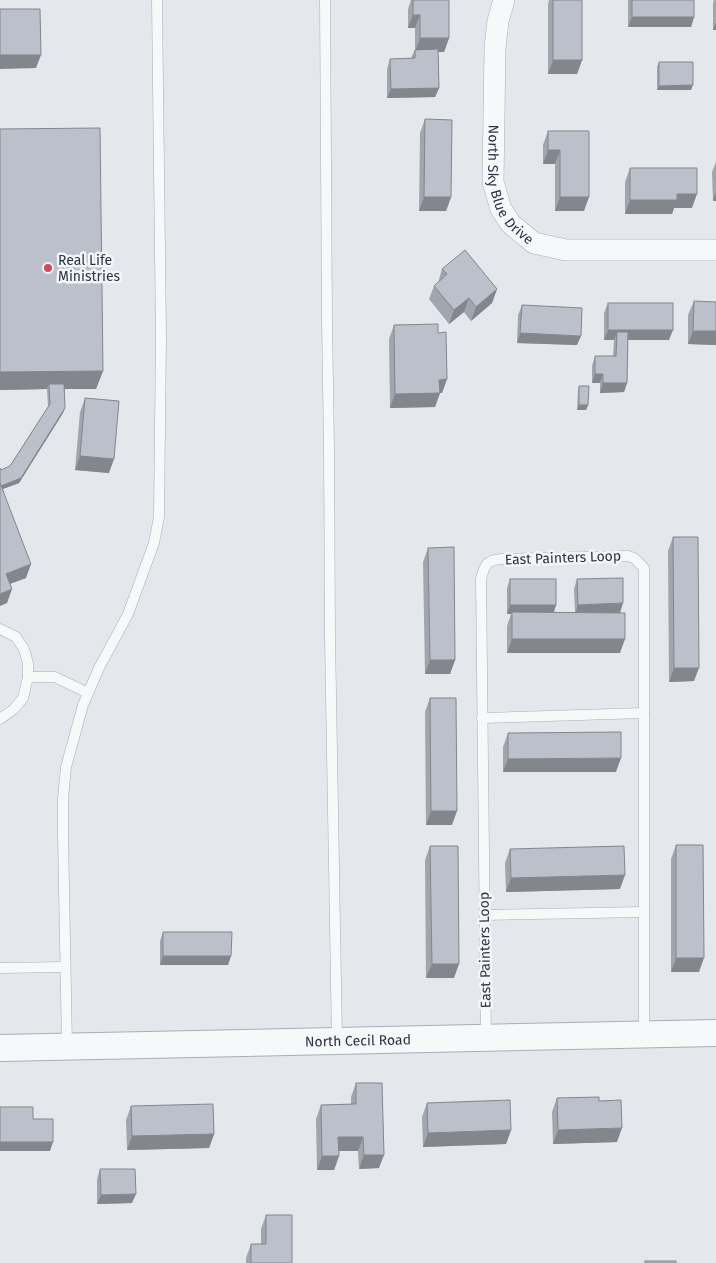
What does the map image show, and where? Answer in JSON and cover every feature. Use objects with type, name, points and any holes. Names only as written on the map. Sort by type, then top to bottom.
[{"type":"street","name":"North Sky Blue Drive","points":[[504,0],[498,21],[495,48],[493,182],[501,208],[511,224],[534,243],[566,250],[716,250]]},
{"type":"street","name":"North Cecil Road","points":[[0,1048],[716,1032]]},
{"type":"lane","points":[[66,1046],[62,798],[66,767],[83,706],[99,668],[128,614],[154,543],[159,517],[161,337],[156,0]]},
{"type":"lane","points":[[325,0],[331,676],[337,1041]]},
{"type":"lane","name":"East Painters Loop","points":[[486,1037],[481,580],[484,565],[491,560],[500,559],[628,556],[634,558],[644,568],[644,1034]]},
{"type":"lane","points":[[0,629],[16,637],[24,649],[28,663],[28,678],[23,698],[14,709],[0,719]]},
{"type":"lane","points":[[28,678],[55,677],[88,693]]},
{"type":"lane","points":[[482,718],[644,713]]},
{"type":"lane","points":[[485,915],[644,912]]},
{"type":"lane","points":[[0,968],[64,967]]},
{"type":"building","points":[[413,0],[449,0],[449,38],[420,38],[420,15],[413,15]]},
{"type":"building","points":[[553,0],[582,0],[582,60],[553,60]]},
{"type":"building","points":[[632,0],[694,0],[694,17],[632,17]]},
{"type":"building","points":[[0,9],[40,9],[41,55],[0,55]]},
{"type":"building","points":[[438,49],[439,88],[391,89],[390,59],[415,58],[415,50]]},
{"type":"building","points":[[659,62],[693,62],[693,85],[659,86]]},
{"type":"building","points":[[425,119],[452,120],[451,197],[424,197]]},
{"type":"building","name":"Real Life Ministries","points":[[100,128],[103,371],[0,372],[0,129]]},
{"type":"building","points":[[548,131],[589,131],[589,197],[560,197],[560,150],[548,150]]},
{"type":"building","points":[[630,168],[697,168],[697,194],[677,194],[677,200],[630,200]]},
{"type":"building","points":[[465,250],[497,289],[476,307],[469,298],[454,310],[434,286],[447,274],[442,269]]},
{"type":"building","points":[[694,301],[716,302],[716,331],[693,331]]},
{"type":"building","points":[[608,303],[673,303],[673,330],[608,330]]},
{"type":"building","points":[[522,305],[582,308],[581,336],[520,333]]},
{"type":"building","points":[[438,324],[438,333],[446,332],[447,379],[439,380],[440,393],[395,394],[394,325]]},
{"type":"building","points":[[617,332],[628,332],[627,383],[603,383],[603,374],[595,374],[595,356],[616,356]]},
{"type":"building","points":[[49,384],[64,384],[65,408],[21,478],[1,486],[0,468],[1,470],[10,466],[50,404]]},
{"type":"building","points":[[579,386],[589,386],[588,405],[579,405]]},
{"type":"building","points":[[85,398],[119,401],[114,459],[80,456]]},
{"type":"building","points":[[0,483],[31,564],[6,574],[12,589],[0,594]]},
{"type":"building","points":[[673,537],[698,537],[699,668],[674,668]]},
{"type":"building","points":[[454,547],[455,660],[430,660],[428,548]]},
{"type":"building","points":[[623,578],[623,603],[578,605],[577,579]]},
{"type":"building","points":[[510,579],[556,579],[556,605],[510,605]]},
{"type":"building","points":[[512,612],[625,613],[625,639],[512,639]]},
{"type":"building","points":[[430,698],[456,698],[457,811],[431,811]]},
{"type":"building","points":[[621,732],[621,758],[508,759],[508,733]]},
{"type":"building","points":[[676,845],[703,845],[704,958],[676,958]]},
{"type":"building","points":[[430,846],[458,846],[459,964],[432,964]]},
{"type":"building","points":[[624,846],[625,875],[511,878],[510,849]]},
{"type":"building","points":[[163,932],[232,932],[231,956],[163,956]]},
{"type":"building","points":[[356,1083],[382,1083],[384,1155],[364,1155],[363,1137],[338,1137],[339,1156],[322,1156],[321,1105],[356,1104]]},
{"type":"building","points":[[599,1097],[599,1101],[621,1100],[622,1128],[558,1130],[557,1098]]},
{"type":"building","points":[[510,1100],[511,1130],[428,1133],[427,1103]]},
{"type":"building","points":[[213,1104],[214,1134],[132,1136],[131,1106]]},
{"type":"building","points":[[0,1107],[33,1107],[33,1119],[53,1119],[53,1142],[0,1142]]},
{"type":"building","points":[[100,1169],[135,1169],[136,1194],[101,1195]]},
{"type":"building","points":[[266,1215],[292,1215],[292,1263],[251,1263],[251,1244],[266,1244]]},
{"type":"building","points":[[645,1261],[676,1261],[676,1263],[645,1263]]},
{"type":"place","name":"Real Life Ministries","points":[[48,268]]}]
